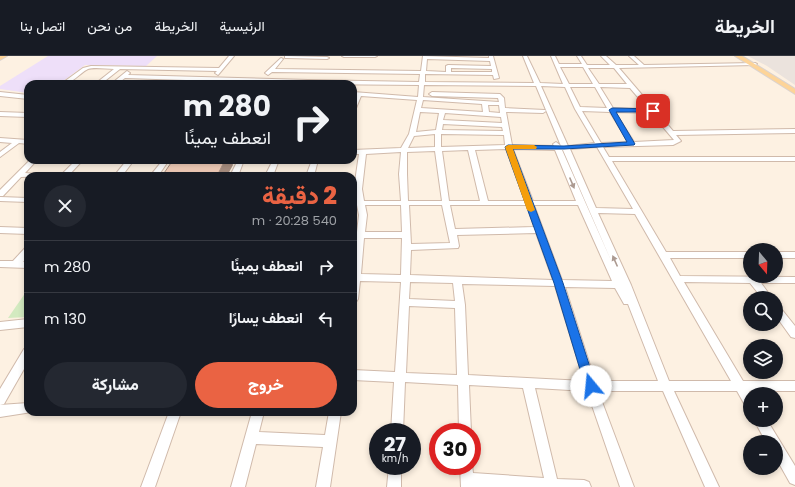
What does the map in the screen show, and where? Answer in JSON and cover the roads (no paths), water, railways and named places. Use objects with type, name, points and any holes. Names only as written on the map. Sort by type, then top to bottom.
[{"type":"main road","points":[[0,58],[4,56]]},
{"type":"main road","points":[[740,56],[795,91]]},
{"type":"street","points":[[213,80],[232,56]]},
{"type":"street","points":[[270,56],[328,57]]},
{"type":"street","points":[[344,56],[375,56]]},
{"type":"street","points":[[358,71],[365,56]]},
{"type":"street","points":[[520,56],[535,85],[561,148],[581,203],[622,284]]},
{"type":"street","points":[[525,56],[543,111],[592,210],[666,387],[712,487]]},
{"type":"street","points":[[553,56],[578,109],[743,392]]},
{"type":"street","points":[[579,56],[632,144]]},
{"type":"street","points":[[357,152],[508,147],[561,148],[599,145],[673,143],[678,141],[615,67],[603,56]]},
{"type":"street","points":[[631,56],[644,67]]},
{"type":"street","points":[[262,80],[278,57]]},
{"type":"street","points":[[314,80],[328,57]]},
{"type":"street","points":[[397,423],[407,247],[405,235],[406,203],[403,174],[404,150],[412,134],[420,96],[425,57],[492,58],[504,117],[508,147],[559,283],[591,386],[627,487]]},
{"type":"street","points":[[557,65],[644,67],[754,64]]},
{"type":"street","points":[[70,80],[88,68],[220,70]]},
{"type":"street","points":[[103,80],[118,68]]},
{"type":"street","points":[[118,80],[133,68]]},
{"type":"street","points":[[156,77],[165,69]]},
{"type":"street","points":[[182,80],[192,69]]},
{"type":"street","points":[[270,70],[449,73],[495,71]]},
{"type":"street","points":[[123,76],[201,80]]},
{"type":"street","points":[[137,80],[140,77]]},
{"type":"street","points":[[357,83],[631,86]]},
{"type":"street","points":[[458,83],[458,95]]},
{"type":"street","points":[[0,94],[24,96]]},
{"type":"street","points":[[357,94],[420,96],[447,98],[457,102],[485,103],[504,117]]},
{"type":"street","points":[[447,98],[458,95],[500,96]]},
{"type":"street","points":[[457,102],[458,113]]},
{"type":"street","points":[[485,103],[485,114]]},
{"type":"street","points":[[578,109],[653,111]]},
{"type":"street","points":[[417,110],[485,114],[504,117]]},
{"type":"street","points":[[412,134],[438,132],[504,117],[543,111]]},
{"type":"street","points":[[407,247],[452,247],[455,246],[456,243],[446,204],[438,149],[437,139],[442,112]]},
{"type":"street","points":[[0,114],[24,115]]},
{"type":"street","points":[[441,122],[504,117]]},
{"type":"street","points":[[672,133],[795,131]]},
{"type":"street","points":[[0,140],[24,142]]},
{"type":"street","points":[[0,155],[18,141]]},
{"type":"street","points":[[472,148],[485,204]]},
{"type":"street","points":[[364,151],[357,180],[357,203],[363,215],[357,235],[405,235]]},
{"type":"street","points":[[607,159],[795,159]]},
{"type":"street","points":[[1,194],[30,164]]},
{"type":"street","points":[[68,172],[76,164]]},
{"type":"street","points":[[122,172],[128,164]]},
{"type":"street","points":[[19,175],[24,175]]},
{"type":"street","points":[[1,194],[24,199]]},
{"type":"street","points":[[357,203],[581,203]]},
{"type":"street","points":[[592,210],[639,212]]},
{"type":"street","points":[[0,230],[24,231]]},
{"type":"street","points":[[453,232],[538,230]]},
{"type":"street","points":[[16,264],[24,255]]},
{"type":"street","points":[[664,255],[743,255]]},
{"type":"street","points":[[783,255],[795,255]]},
{"type":"street","points":[[0,264],[24,265]]},
{"type":"street","points":[[357,277],[622,284]]},
{"type":"street","points":[[678,279],[743,280]]},
{"type":"street","points":[[783,279],[795,280]]},
{"type":"street","points":[[457,280],[460,305],[465,423]]},
{"type":"street","points":[[754,283],[761,291]]},
{"type":"street","points":[[405,302],[460,305]]},
{"type":"street","points":[[783,317],[791,324],[795,334]]},
{"type":"street","points":[[0,326],[24,323]]},
{"type":"street","points":[[0,400],[24,364]]},
{"type":"street","points":[[357,375],[591,386],[795,386]]},
{"type":"street","points":[[528,384],[552,485]]},
{"type":"street","points":[[0,411],[24,408]]},
{"type":"street","points":[[148,487],[174,416]]},
{"type":"street","points":[[238,487],[257,416]]},
{"type":"street","points":[[323,487],[334,416]]},
{"type":"street","points":[[250,438],[330,441]]},
{"type":"street","points":[[783,458],[795,478]]},
{"type":"street","points":[[394,487],[395,475]]},
{"type":"street","points":[[467,477],[584,487]]}]
